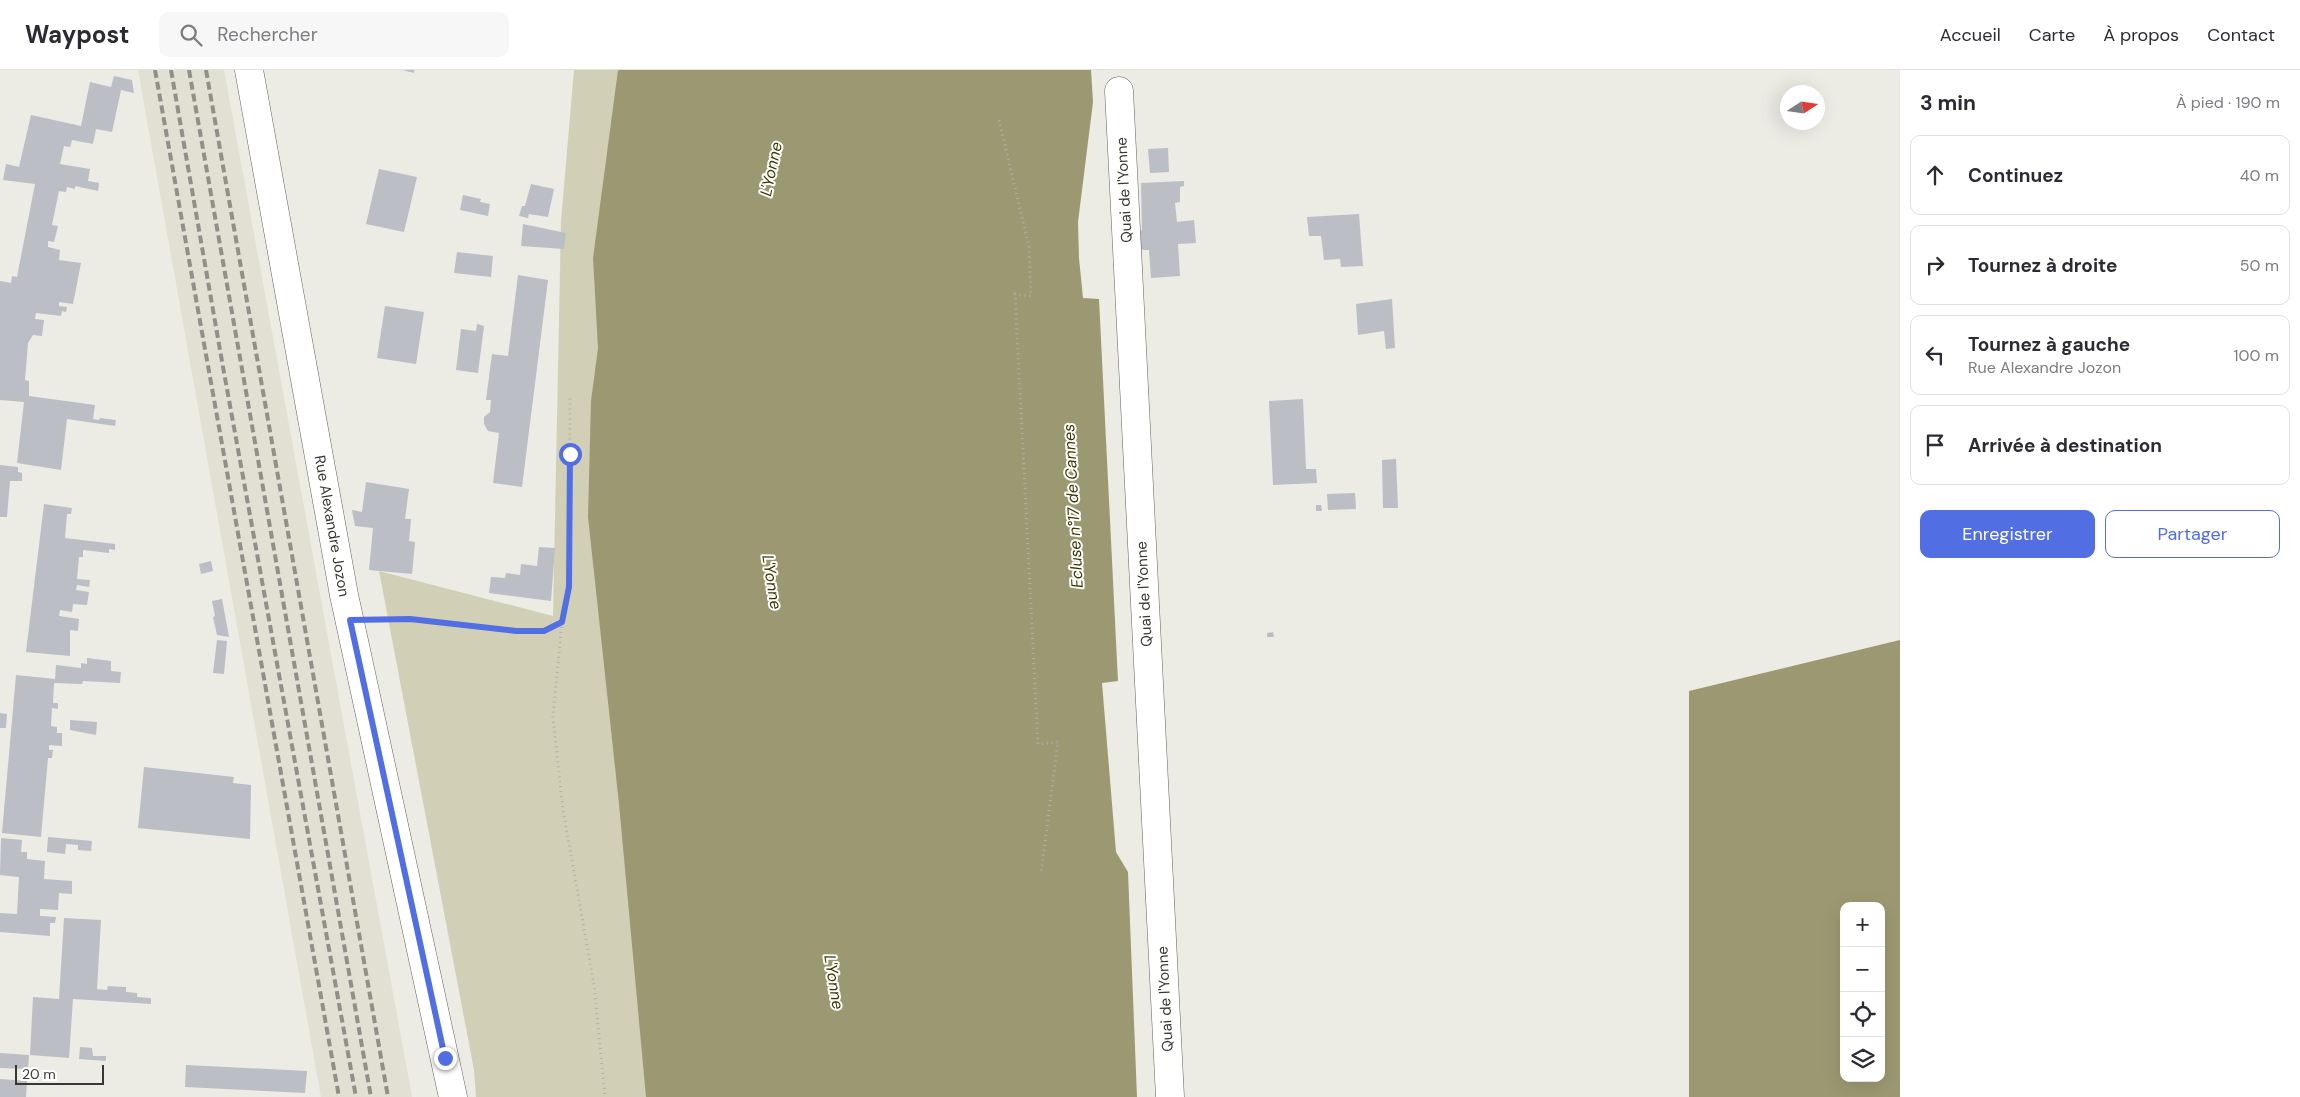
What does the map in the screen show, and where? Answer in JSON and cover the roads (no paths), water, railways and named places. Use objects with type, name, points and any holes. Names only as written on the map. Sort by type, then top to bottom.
[{"type":"street","name":"Rue Alexandre Jozon","points":[[249,70],[350,620],[453,1097]]},
{"type":"street","name":"Quai de l'Yonne","points":[[1119,91],[1170,1097]]},
{"type":"water","points":[[618,70],[1091,70],[1093,102],[1078,222],[1079,258],[1083,298],[1099,299],[1118,681],[1102,683],[1116,852],[1128,872],[1137,1097],[646,1097],[619,804],[588,517],[591,401],[598,348],[593,258]]},
{"type":"water","points":[[1900,640],[1900,1097],[1689,1097],[1689,691]]},
{"type":"railway","points":[[155,70],[339,1097]]},
{"type":"railway","points":[[171,70],[356,1097]]},
{"type":"railway","points":[[189,70],[371,1097]]},
{"type":"railway","points":[[206,70],[388,1097]]},
{"type":"water label","name":"L'Yonne","points":[[771,169]]},
{"type":"water label","name":"Ecluse n°17 de Cannes","points":[[1073,506]]},
{"type":"water label","name":"L'Yonne","points":[[772,582]]},
{"type":"water label","name":"L'Yonne","points":[[834,982]]}]
